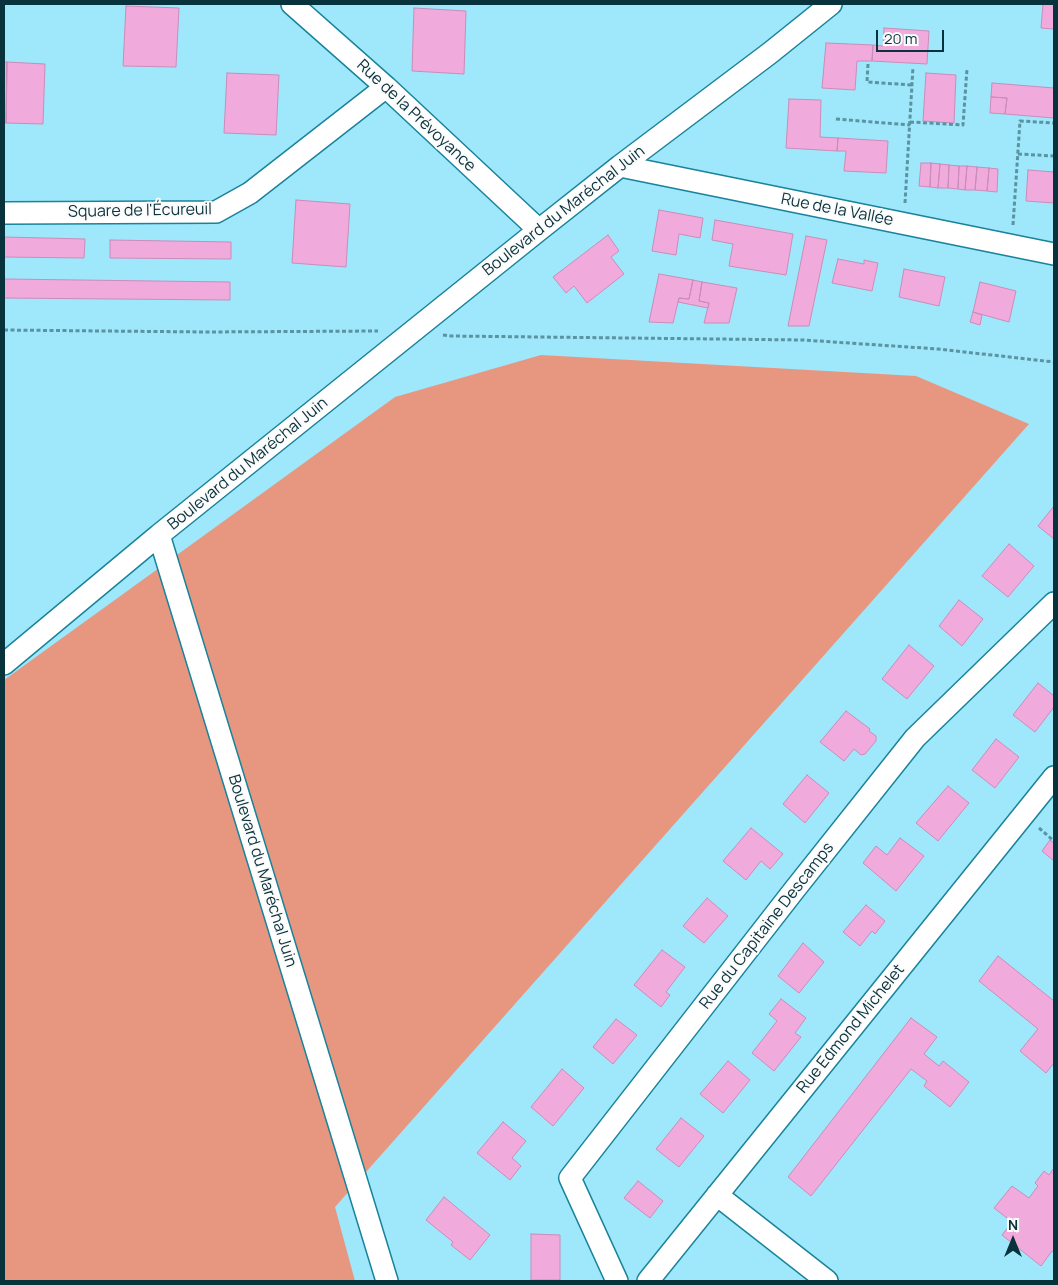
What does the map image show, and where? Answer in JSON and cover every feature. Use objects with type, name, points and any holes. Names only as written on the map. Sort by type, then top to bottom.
[{"type":"street","name":"Rue de la Prévoyance","points":[[292,4],[386,87],[539,230]]},
{"type":"street","name":"Boulevard du Maréchal Juin","points":[[387,1281],[159,535],[539,230],[831,4]]},
{"type":"street","name":"Square de l'Écureuil","points":[[4,213],[216,212],[250,193],[386,87]]},
{"type":"street","name":"Rue de la Vallée","points":[[620,166],[1054,254]]},
{"type":"street","points":[[4,664],[159,535]]},
{"type":"street","name":"Rue du Capitaine Descamps","points":[[617,1281],[570,1178],[914,738],[1054,603]]},
{"type":"street","name":"Rue Edmond Michelet","points":[[648,1281],[1054,777]]},
{"type":"street","points":[[717,1195],[827,1281]]},
{"type":"path","points":[[868,64],[867,82],[912,85]]},
{"type":"path","points":[[904,223],[913,67]]},
{"type":"path","points":[[836,120],[963,125],[967,69]]},
{"type":"path","points":[[1012,245],[1020,121],[1054,123]]},
{"type":"path","points":[[1018,154],[1054,156]]},
{"type":"path","points":[[4,330],[379,331]]},
{"type":"path","points":[[413,331],[451,336],[804,340],[938,349],[1054,362]]},
{"type":"shaded area","points":[[541,355],[916,376],[1029,424],[335,1207],[355,1281],[4,1281],[4,680],[395,397]]},
{"type":"building","points":[[1043,4],[1054,4],[1054,29],[1041,28]]},
{"type":"building","points":[[126,6],[179,8],[176,67],[123,66]]},
{"type":"building","points":[[414,8],[466,11],[464,74],[412,71]]},
{"type":"building","points":[[884,28],[929,31],[927,64],[872,61],[873,45],[883,46]]},
{"type":"building","points":[[826,43],[873,45],[872,61],[857,61],[855,90],[822,88]]},
{"type":"building","points":[[4,62],[7,62],[6,123],[4,123]]},
{"type":"building","points":[[7,62],[45,64],[43,124],[6,123]]},
{"type":"building","points":[[227,73],[279,75],[276,135],[224,133]]},
{"type":"building","points":[[926,73],[956,75],[954,123],[923,121]]},
{"type":"building","points":[[992,83],[1054,88],[1054,118],[1005,114],[1007,98],[991,97]]},
{"type":"building","points":[[991,97],[1007,98],[1005,114],[990,113]]},
{"type":"building","points":[[789,99],[821,100],[820,137],[838,138],[837,151],[786,148]]},
{"type":"building","points":[[838,138],[888,141],[886,173],[844,171],[846,151],[837,151]]},
{"type":"building","points":[[921,163],[931,163],[930,187],[919,186]]},
{"type":"building","points":[[931,163],[940,164],[938,188],[930,187]]},
{"type":"building","points":[[940,164],[949,165],[948,188],[938,188]]},
{"type":"building","points":[[949,165],[959,166],[958,189],[948,188]]},
{"type":"building","points":[[959,166],[967,166],[965,190],[958,189]]},
{"type":"building","points":[[967,166],[977,167],[975,190],[965,190]]},
{"type":"building","points":[[977,167],[989,168],[987,191],[975,190]]},
{"type":"building","points":[[989,168],[998,169],[997,192],[987,191]]},
{"type":"building","points":[[1028,170],[1054,172],[1054,203],[1026,201]]},
{"type":"building","points":[[296,200],[350,204],[346,267],[292,263]]},
{"type":"building","points":[[659,210],[703,218],[700,238],[679,234],[676,255],[652,251]]},
{"type":"building","points":[[715,220],[793,234],[786,275],[729,266],[733,244],[712,240]]},
{"type":"building","points":[[608,235],[619,251],[611,257],[624,274],[587,303],[574,286],[566,293],[553,277]]},
{"type":"building","points":[[806,236],[827,240],[809,326],[788,326]]},
{"type":"building","points":[[4,237],[85,239],[84,258],[4,257]]},
{"type":"building","points":[[110,240],[231,242],[231,259],[110,258]]},
{"type":"building","points":[[838,259],[864,264],[864,260],[878,263],[872,291],[832,283]]},
{"type":"building","points":[[904,269],[945,277],[939,306],[899,297]]},
{"type":"building","points":[[659,274],[693,280],[689,299],[679,298],[673,323],[649,322]]},
{"type":"building","points":[[4,279],[230,282],[230,300],[4,298]]},
{"type":"building","points":[[693,280],[702,282],[699,301],[709,303],[708,308],[678,302],[679,298],[689,299]]},
{"type":"building","points":[[702,282],[737,288],[729,323],[704,323],[709,303],[699,301]]},
{"type":"building","points":[[980,282],[1016,291],[1009,322],[973,312]]},
{"type":"building","points":[[973,312],[982,315],[980,325],[970,322]]},
{"type":"building","points":[[1054,506],[1054,539],[1038,526]]},
{"type":"building","points":[[1009,544],[1034,566],[1008,597],[982,576]]},
{"type":"building","points":[[959,600],[983,619],[962,646],[939,626]]},
{"type":"building","points":[[909,645],[934,666],[907,699],[882,679]]},
{"type":"building","points":[[1038,683],[1054,696],[1054,707],[1035,732],[1013,715]]},
{"type":"building","points":[[846,711],[870,729],[869,731],[876,736],[876,741],[865,754],[861,755],[854,749],[844,761],[820,742]]},
{"type":"building","points":[[996,739],[1019,757],[995,788],[972,770]]},
{"type":"building","points":[[807,775],[829,793],[805,823],[783,804]]},
{"type":"building","points":[[948,786],[969,803],[938,841],[916,823]]},
{"type":"building","points":[[751,828],[783,854],[770,869],[761,861],[746,880],[723,861]]},
{"type":"building","points":[[900,838],[924,856],[896,891],[863,863],[876,846],[887,855]]},
{"type":"building","points":[[1050,840],[1054,843],[1054,861],[1042,851]]},
{"type":"building","points":[[707,898],[728,916],[704,943],[683,926]]},
{"type":"building","points":[[866,905],[885,921],[875,934],[872,931],[860,946],[843,932]]},
{"type":"building","points":[[803,943],[824,962],[799,993],[778,976]]},
{"type":"building","points":[[662,950],[685,967],[666,992],[670,995],[661,1007],[634,985]]},
{"type":"building","points":[[998,956],[1054,1001],[1054,1063],[1046,1073],[1020,1051],[1038,1029],[979,981]]},
{"type":"building","points":[[781,999],[806,1018],[795,1033],[801,1037],[774,1071],[752,1053],[777,1021],[769,1014]]},
{"type":"building","points":[[911,1018],[937,1037],[924,1054],[939,1066],[943,1061],[969,1082],[950,1107],[924,1086],[927,1081],[911,1069],[811,1196],[788,1177]]},
{"type":"building","points":[[616,1019],[637,1035],[613,1064],[593,1047]]},
{"type":"building","points":[[728,1061],[750,1080],[723,1113],[700,1094]]},
{"type":"building","points":[[562,1069],[584,1088],[553,1126],[531,1107]]},
{"type":"building","points":[[681,1118],[704,1136],[679,1167],[656,1149]]},
{"type":"building","points":[[503,1122],[526,1141],[512,1158],[521,1166],[510,1180],[477,1153]]},
{"type":"building","points":[[1054,1168],[1054,1253],[1052,1251],[1041,1266],[1002,1235],[1012,1222],[994,1208],[1012,1186],[1029,1198],[1038,1186],[1035,1183],[1044,1171],[1049,1175]]},
{"type":"building","points":[[638,1181],[663,1201],[650,1218],[624,1198]]},
{"type":"building","points":[[444,1197],[490,1235],[470,1260],[451,1245],[453,1242],[426,1220]]},
{"type":"building","points":[[531,1234],[560,1235],[560,1280],[531,1280]]}]
